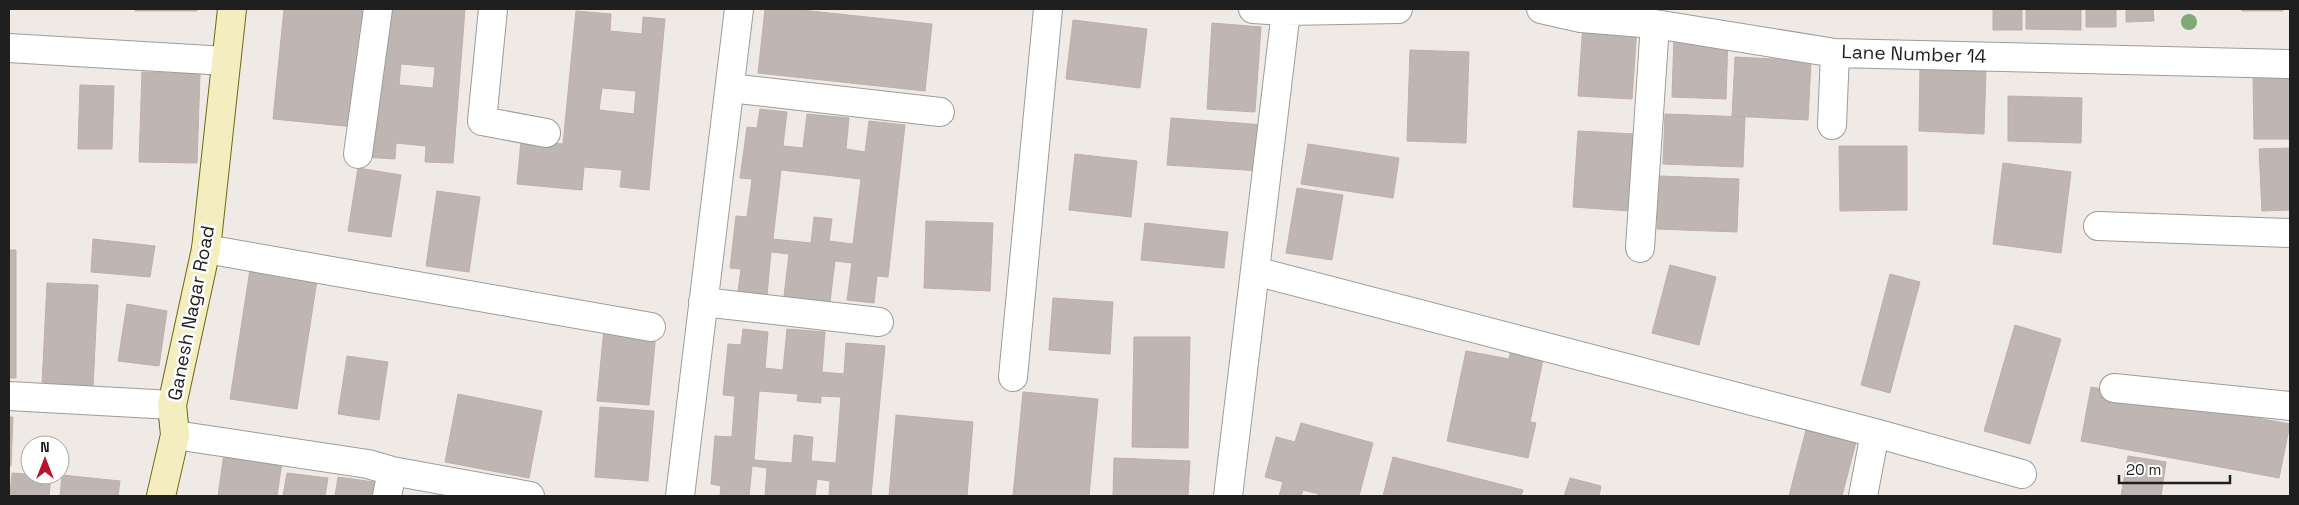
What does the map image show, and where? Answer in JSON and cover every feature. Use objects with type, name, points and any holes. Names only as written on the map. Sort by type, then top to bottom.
[{"type":"street","name":"Ganesh Nagar Road","points":[[161,496],[175,435],[172,406],[206,249],[232,9]]},
{"type":"street","points":[[358,154],[378,9]]},
{"type":"street","points":[[493,9],[482,121],[546,133]]},
{"type":"street","points":[[680,496],[739,9]]},
{"type":"street","points":[[1013,376],[1048,9]]},
{"type":"street","points":[[1253,9],[1286,11],[1398,9]]},
{"type":"street","name":"Lane Number 14","points":[[1541,9],[1581,18],[1655,24],[1834,53],[2290,64]]},
{"type":"street","points":[[1228,496],[1286,11]]},
{"type":"street","points":[[1640,248],[1655,24]]},
{"type":"street","points":[[9,48],[226,61]]},
{"type":"street","points":[[1832,125],[1834,53]]},
{"type":"street","points":[[730,88],[940,112]]},
{"type":"street","points":[[2098,226],[2290,233]]},
{"type":"street","points":[[206,249],[618,323],[652,327]]},
{"type":"street","points":[[1255,271],[1875,433],[2022,474]]},
{"type":"street","points":[[703,302],[879,322]]},
{"type":"street","points":[[2114,388],[2290,406]]},
{"type":"street","points":[[9,396],[172,406]]},
{"type":"street","points":[[1862,496],[1875,433]]},
{"type":"street","points":[[175,435],[368,464],[389,484],[530,496]]},
{"type":"building","points":[[135,9],[197,9],[197,11],[135,11]]},
{"type":"building","points":[[284,9],[366,9],[355,127],[273,119]]},
{"type":"building","points":[[390,9],[465,9],[453,163],[425,162],[426,146],[396,143],[395,159],[364,157]],"holes":[[[401,64],[435,67],[433,88],[399,85]]]},
{"type":"building","points":[[765,9],[792,9],[932,24],[925,91],[758,73]]},
{"type":"building","points":[[1993,9],[2022,9],[2022,30],[1993,30]]},
{"type":"building","points":[[2026,9],[2081,9],[2081,30],[2026,29]]},
{"type":"building","points":[[2086,9],[2116,9],[2116,27],[2086,27]]},
{"type":"building","points":[[2126,9],[2153,9],[2154,21],[2126,22]]},
{"type":"building","points":[[2242,9],[2283,9],[2283,11],[2242,11]]},
{"type":"building","points":[[576,11],[611,14],[610,31],[642,34],[643,17],[665,19],[649,190],[620,187],[622,170],[584,167],[582,190],[517,184],[521,140],[563,144]],"holes":[[[602,88],[636,91],[634,114],[599,110]]]},
{"type":"building","points":[[1073,20],[1147,29],[1140,88],[1066,79]]},
{"type":"building","points":[[1212,23],[1261,27],[1255,112],[1207,109]]},
{"type":"building","points":[[1583,24],[1637,27],[1632,99],[1578,96]]},
{"type":"building","points":[[1674,35],[1728,37],[1726,99],[1672,97]]},
{"type":"building","points":[[1410,50],[1469,52],[1466,143],[1407,141]]},
{"type":"building","points":[[1735,57],[1811,61],[1808,120],[1732,116]]},
{"type":"building","points":[[1920,65],[1986,69],[1984,134],[1919,131]]},
{"type":"building","points":[[142,72],[200,74],[197,163],[139,162]]},
{"type":"building","points":[[2290,74],[2290,139],[2254,139],[2253,75]]},
{"type":"building","points":[[80,85],[114,86],[112,149],[78,149]]},
{"type":"building","points":[[2008,96],[2082,98],[2081,143],[2008,141]]},
{"type":"building","points":[[760,109],[787,112],[783,146],[803,148],[807,114],[849,118],[846,149],[865,152],[869,121],[905,125],[888,277],[877,276],[874,303],[847,300],[852,263],[835,261],[830,302],[784,296],[789,254],[771,252],[767,295],[738,291],[741,269],[730,268],[736,216],[747,217],[752,179],[740,178],[747,127],[757,128]],"holes":[[[781,170],[861,179],[853,244],[829,241],[832,219],[814,217],[811,243],[773,239]]]},
{"type":"building","points":[[1665,114],[1745,117],[1743,167],[1663,164]]},
{"type":"building","points":[[1171,118],[1265,125],[1262,171],[1167,165]]},
{"type":"building","points":[[1578,131],[1635,134],[1630,211],[1573,207]]},
{"type":"building","points":[[1308,144],[1399,158],[1393,198],[1301,184]]},
{"type":"building","points":[[1839,146],[1907,146],[1907,210],[1840,211]]},
{"type":"building","points":[[2290,148],[2290,210],[2262,211],[2259,149]]},
{"type":"building","points":[[1075,154],[1137,161],[1131,217],[1069,210]]},
{"type":"building","points":[[2003,163],[2071,172],[2061,253],[1993,244]]},
{"type":"building","points":[[358,168],[401,175],[391,237],[348,231]]},
{"type":"building","points":[[1659,176],[1739,179],[1737,232],[1657,229]]},
{"type":"building","points":[[1297,188],[1343,195],[1332,260],[1286,253]]},
{"type":"building","points":[[437,191],[480,197],[469,272],[426,266]]},
{"type":"building","points":[[926,221],[993,223],[990,291],[924,288]]},
{"type":"building","points":[[1145,223],[1228,232],[1224,268],[1141,260]]},
{"type":"building","points":[[93,239],[155,246],[150,277],[91,272]]},
{"type":"building","points":[[9,250],[16,250],[16,378],[9,378]]},
{"type":"building","points":[[251,263],[318,274],[297,409],[230,399]]},
{"type":"building","points":[[1670,265],[1716,277],[1699,345],[1652,333]]},
{"type":"building","points":[[1890,274],[1920,282],[1890,393],[1861,385]]},
{"type":"building","points":[[47,283],[98,285],[93,387],[42,385]]},
{"type":"building","points":[[1053,298],[1113,302],[1110,354],[1049,350]]},
{"type":"building","points":[[127,304],[167,311],[159,366],[118,361]]},
{"type":"building","points":[[2015,325],[2061,339],[2030,444],[1984,431]]},
{"type":"building","points":[[604,328],[656,333],[649,405],[597,401]]},
{"type":"building","points":[[743,329],[768,332],[765,368],[783,370],[787,329],[825,332],[822,372],[844,374],[846,343],[885,346],[871,496],[829,496],[830,481],[817,479],[815,496],[765,496],[767,468],[752,466],[749,496],[720,496],[721,486],[711,484],[715,436],[732,437],[735,396],[723,395],[728,344],[741,345]],"holes":[[[759,391],[798,394],[797,401],[821,403],[821,396],[841,397],[836,463],[811,461],[813,437],[794,435],[792,463],[754,460]]]},
{"type":"building","points":[[1134,337],[1190,337],[1188,448],[1132,447]]},
{"type":"building","points":[[1511,348],[1544,355],[1530,422],[1536,423],[1528,458],[1447,441],[1466,351],[1509,359]]},
{"type":"building","points":[[347,356],[388,362],[379,420],[338,414]]},
{"type":"building","points":[[2091,387],[2290,424],[2279,478],[2081,441]]},
{"type":"building","points":[[1023,392],[1098,399],[1089,496],[1013,496]]},
{"type":"building","points":[[458,394],[542,411],[529,478],[445,462]]},
{"type":"building","points":[[600,407],[654,411],[648,481],[595,477]]},
{"type":"building","points":[[896,415],[973,422],[967,496],[889,496]]},
{"type":"building","points":[[9,417],[13,417],[11,466],[9,466]]},
{"type":"building","points":[[1301,423],[1373,443],[1359,496],[1318,496],[1319,494],[1303,490],[1301,496],[1279,496],[1283,482],[1265,477],[1276,437],[1295,442]]},
{"type":"building","points":[[1806,430],[1856,442],[1842,496],[1789,496]]},
{"type":"building","points":[[224,453],[282,462],[277,496],[218,496]]},
{"type":"building","points":[[2128,456],[2166,462],[2161,496],[2121,496]]},
{"type":"building","points":[[1393,457],[1523,490],[1521,496],[1383,496]]},
{"type":"building","points":[[1114,458],[1190,461],[1188,496],[1113,496]]},
{"type":"building","points":[[12,473],[20,474],[20,485],[50,485],[49,496],[10,496]]},
{"type":"building","points":[[287,473],[328,478],[325,496],[283,496]]},
{"type":"building","points":[[70,476],[120,481],[118,496],[60,496],[61,485],[70,485]]},
{"type":"building","points":[[338,477],[374,482],[372,496],[335,496]]},
{"type":"building","points":[[1570,478],[1601,486],[1599,496],[1564,496]]}]
